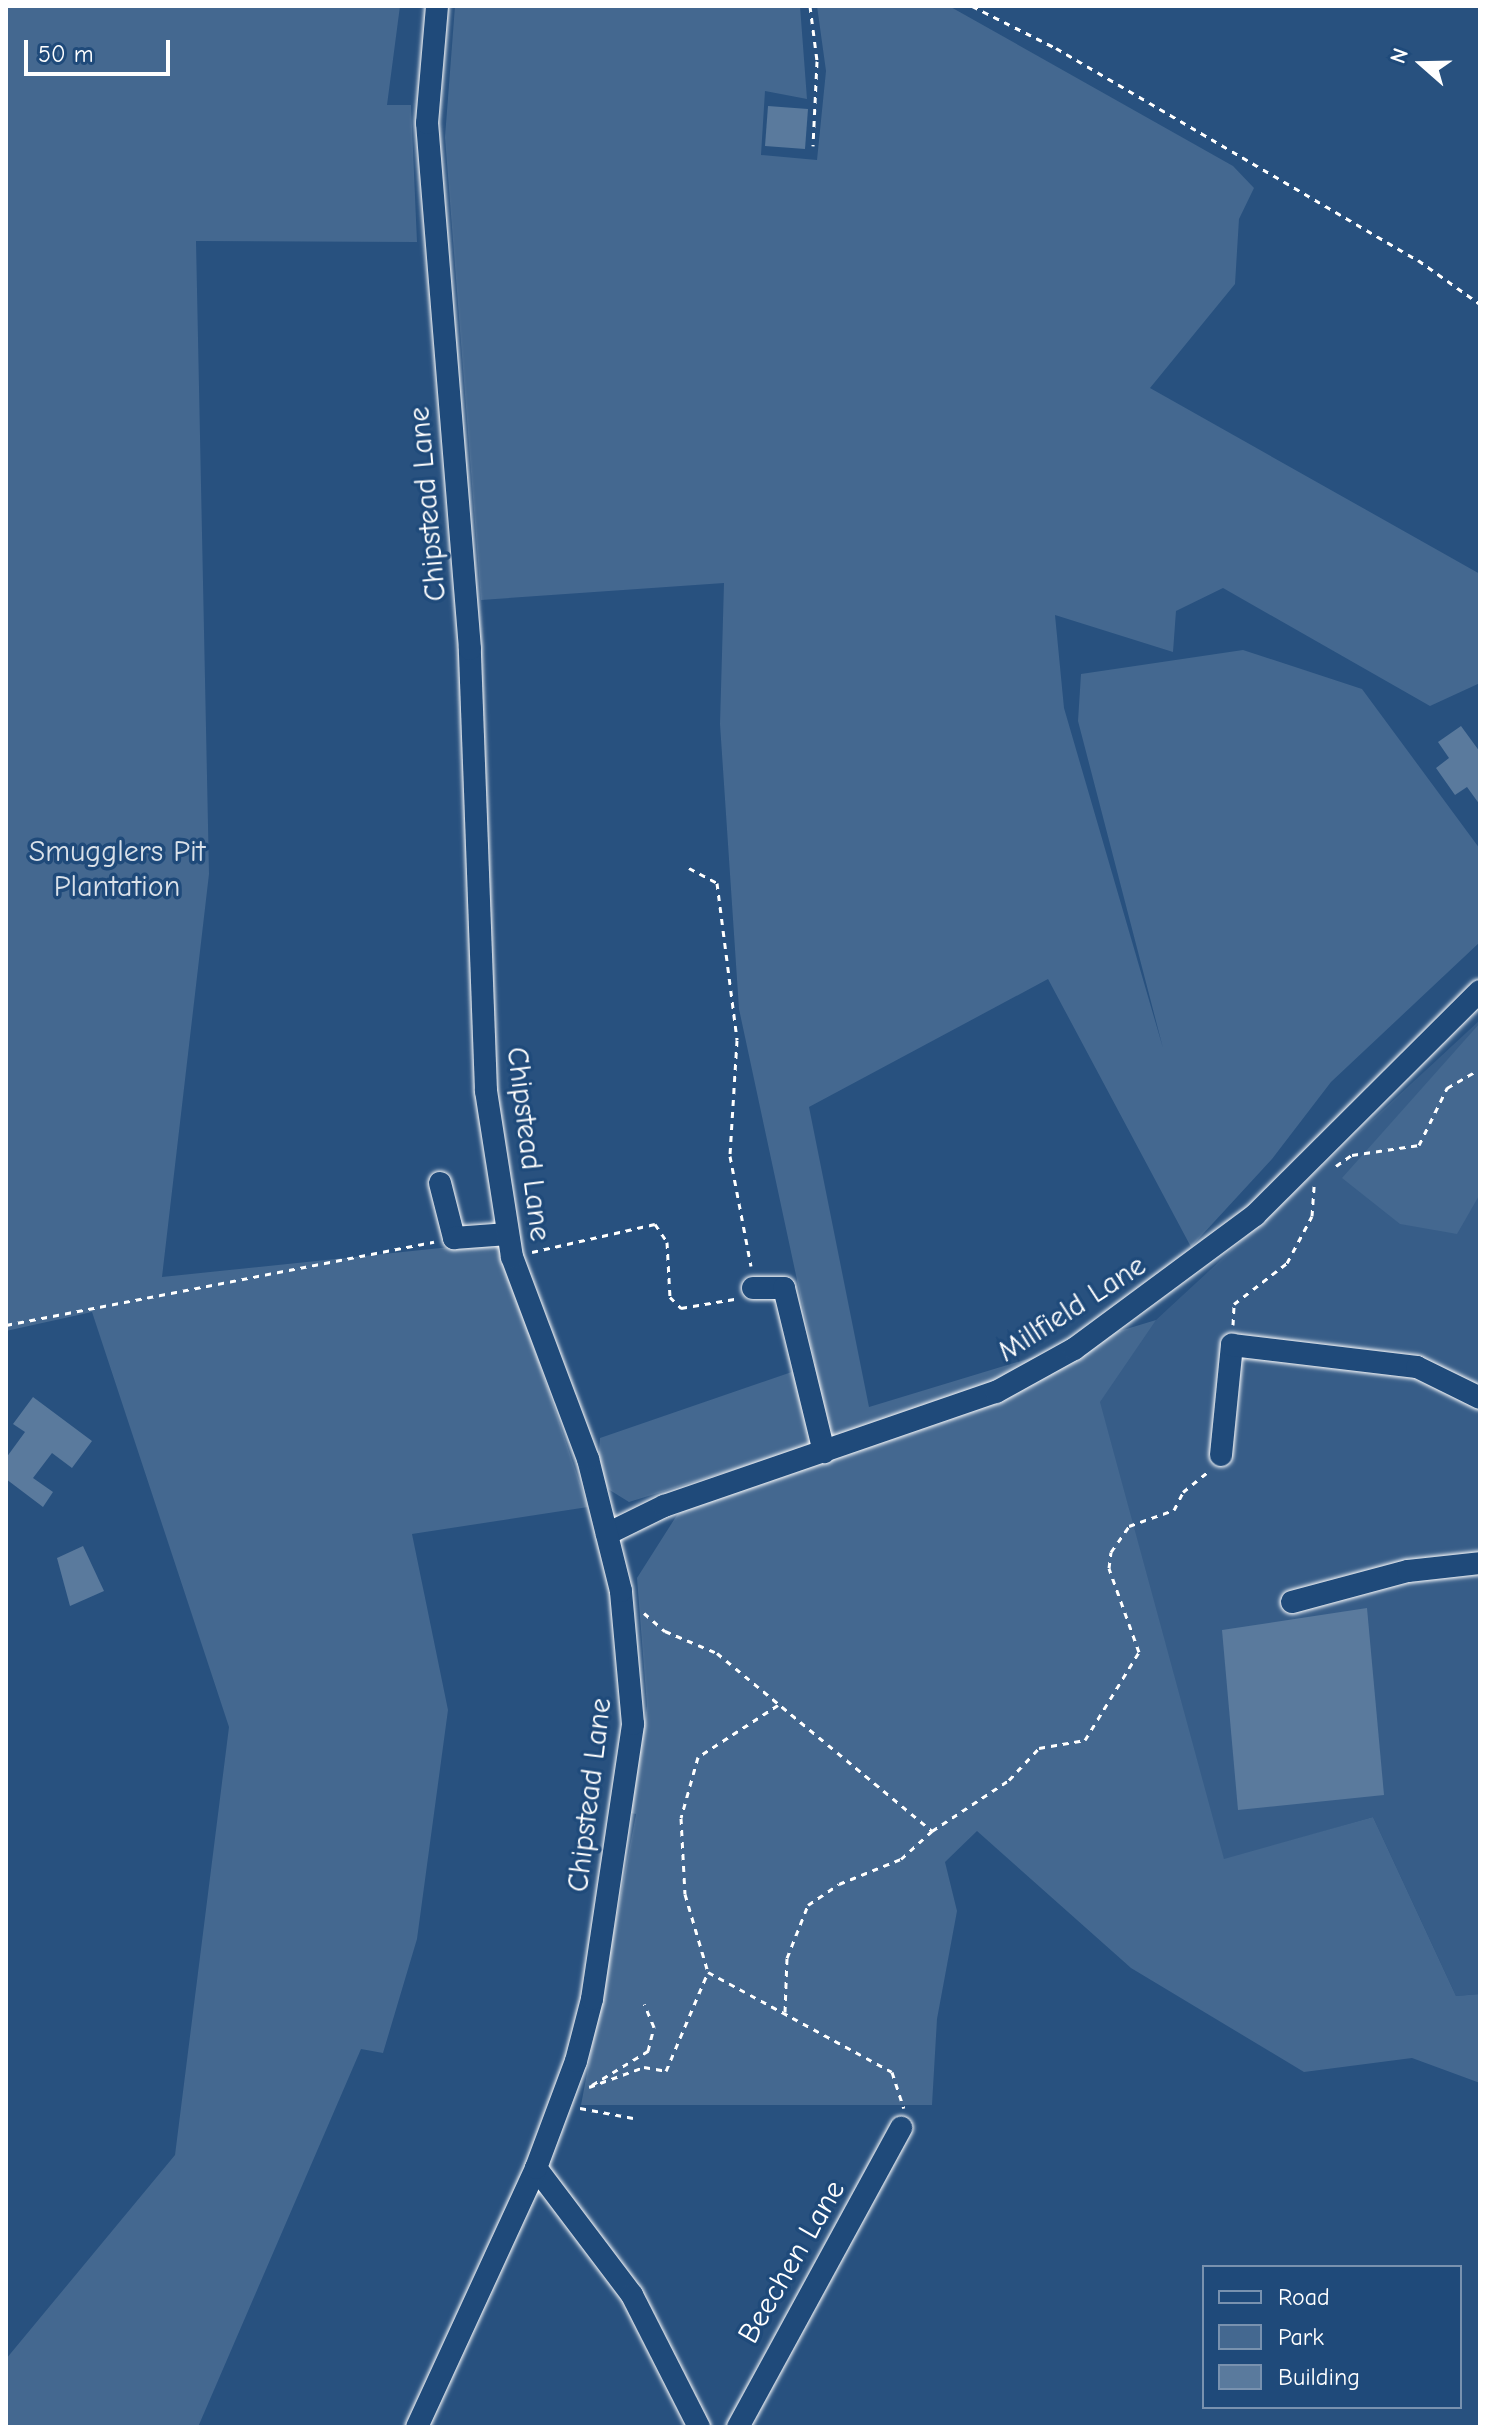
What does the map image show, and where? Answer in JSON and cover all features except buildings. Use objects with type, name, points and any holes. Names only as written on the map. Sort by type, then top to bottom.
[{"type":"street","name":"Chipstead Lane","points":[[417,2427],[571,2094],[592,1999],[633,1724],[621,1591],[588,1459],[512,1257],[486,1091],[470,649],[427,123],[437,6]]},
{"type":"street","name":"Millfield Lane","points":[[607,1534],[664,1506],[996,1392],[1074,1349],[1161,1289],[1255,1215],[1480,991]]},
{"type":"street","points":[[440,1183],[454,1238],[508,1234]]},
{"type":"street","points":[[753,1288],[784,1288],[824,1452]]},
{"type":"street","points":[[1221,1455],[1232,1345],[1417,1367],[1480,1398]]},
{"type":"street","points":[[1292,1602],[1408,1571],[1480,1563]]},
{"type":"street","name":"Beechen Lane","points":[[738,2427],[901,2128]]},
{"type":"street","points":[[536,2168],[632,2295],[699,2427]]},
{"type":"path","points":[[810,6],[817,61],[813,146]]},
{"type":"path","points":[[972,6],[1069,55],[1418,260],[1480,304]]},
{"type":"path","points":[[512,1257],[655,1224],[667,1242],[670,1297],[681,1308],[732,1301],[753,1288],[730,1156],[737,1040],[717,883],[689,868]]},
{"type":"path","points":[[1326,1172],[1352,1155],[1419,1145],[1447,1088],[1480,1069]]},
{"type":"path","points":[[1232,1345],[1234,1304],[1287,1263],[1312,1216],[1314,1180]]},
{"type":"path","points":[[6,1325],[454,1238]]},
{"type":"path","points":[[785,2012],[787,1958],[808,1905],[839,1884],[901,1859],[932,1831],[1009,1780],[1039,1748],[1085,1740],[1139,1652],[1109,1568],[1111,1552],[1129,1526],[1174,1510],[1183,1492],[1221,1455]]},
{"type":"path","points":[[621,1591],[665,1631],[717,1653],[932,1831]]},
{"type":"path","points":[[571,2094],[644,2067],[666,2071],[708,1972],[685,1894],[681,1818],[698,1757],[778,1704]]},
{"type":"path","points":[[708,1972],[892,2072],[904,2102],[901,2128]]},
{"type":"path","points":[[571,2094],[648,2051],[654,2027],[644,2004]]},
{"type":"path","points":[[571,2094],[633,2118]]},
{"type":"shaded area","points":[[1480,1020],[1480,1994],[1456,1996],[1373,1817],[1224,1860],[1061,1381],[1156,1320]]},
{"type":"green space","name":"Smugglers Pit Plantation","points":[[6,6],[400,6],[387,105],[411,105],[417,242],[196,241],[209,874],[162,1277],[498,1242],[588,1507],[412,1534],[448,1710],[417,1939],[383,2053],[361,2049],[198,2427],[6,2427],[6,2359],[175,2155],[229,1727],[92,1312],[6,1331]]},
{"type":"green space","points":[[455,6],[800,6],[807,99],[765,91],[761,155],[817,160],[826,71],[817,6],[949,6],[1233,166],[1254,188],[1239,219],[1235,284],[1150,388],[1480,574],[1480,683],[1430,706],[1223,588],[1176,611],[1173,652],[1055,615],[1064,708],[1163,1048],[1078,721],[1081,674],[1243,650],[1362,689],[1480,849],[1480,942],[1331,1082],[1272,1159],[1191,1247],[1048,979],[809,1107],[869,1407],[1156,1320],[1100,1402],[1224,1859],[1373,1817],[1456,1996],[1480,1994],[1480,2083],[1412,2058],[1304,2072],[1131,1968],[977,1831],[945,1862],[957,1911],[937,2019],[932,2105],[581,2105],[636,1814],[631,1813],[647,1706],[637,1578],[677,1515],[752,1464],[629,1502],[608,1489],[598,1464],[600,1438],[815,1364],[739,1009],[720,724],[724,583],[481,600],[445,137]]},
{"type":"green space","points":[[1480,1023],[1480,1194],[1457,1234],[1400,1224],[1342,1178]]}]
